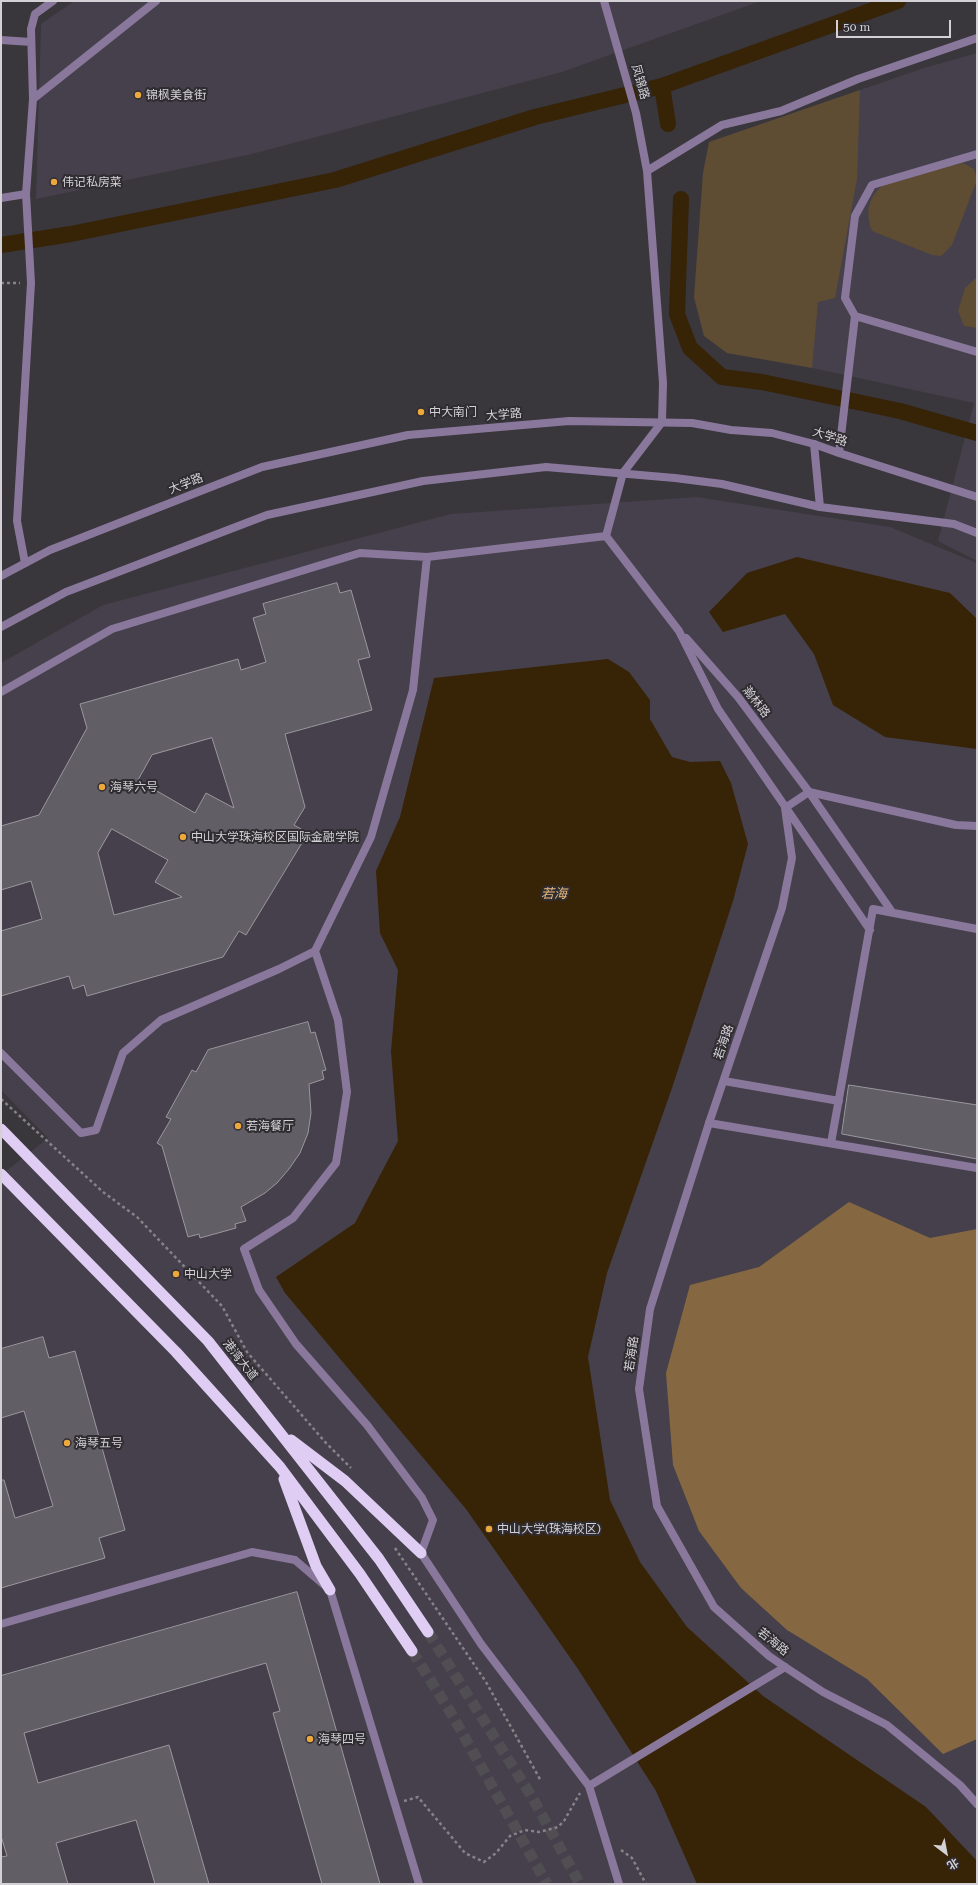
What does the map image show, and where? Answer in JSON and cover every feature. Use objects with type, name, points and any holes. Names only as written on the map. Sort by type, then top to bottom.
[{"type":"highway","name":"港湾大道","points":[[1,1129],[208,1341],[379,1558],[428,1632]]},
{"type":"highway","points":[[1,1174],[176,1352],[280,1467],[360,1574],[412,1651]]},
{"type":"highway","points":[[278,1430],[345,1481],[421,1553]]},
{"type":"highway","points":[[280,1467],[316,1566],[330,1590]]},
{"type":"street","points":[[25,563],[17,521],[31,282],[26,194],[33,99],[31,29],[35,14],[53,1]]},
{"type":"street","points":[[33,99],[156,1]]},
{"type":"street","name":"凤锦路","points":[[604,1],[636,114],[647,171],[663,383],[662,422]]},
{"type":"street","points":[[647,171],[722,125],[781,111],[858,79],[977,38]]},
{"type":"street","points":[[1,40],[31,42]]},
{"type":"street","points":[[839,452],[855,316],[845,298],[855,216],[872,185],[977,154]]},
{"type":"street","points":[[1,198],[26,194]]},
{"type":"street","points":[[855,316],[977,352]]},
{"type":"street","name":"大学路","points":[[1,576],[50,550],[262,467],[408,435],[569,421],[692,423],[732,430],[772,433],[814,444],[977,497]]},
{"type":"street","points":[[606,536],[623,473],[662,422]]},
{"type":"street","points":[[814,444],[820,507]]},
{"type":"street","points":[[1,627],[66,592],[267,515],[423,481],[546,468],[623,473],[722,484],[820,507],[954,524],[977,533]]},
{"type":"street","points":[[1,692],[112,629],[360,552],[427,557],[606,536]]},
{"type":"street","points":[[606,536],[679,630],[718,709],[870,930]]},
{"type":"street","points":[[1,1053],[82,1133],[96,1130],[122,1052],[161,1020],[315,952],[371,837],[399,741],[413,690],[427,557]]},
{"type":"street","name":"瀚林路","points":[[679,630],[738,697],[809,792],[892,912]]},
{"type":"street","points":[[785,808],[809,792],[956,825],[977,826]]},
{"type":"street","name":"若海路","points":[[785,808],[792,858],[782,908],[709,1123],[650,1309],[639,1389],[656,1506],[714,1607],[769,1656],[785,1667],[823,1692],[887,1725],[960,1784],[976,1802]]},
{"type":"street","points":[[831,1144],[873,909],[977,929]]},
{"type":"street","points":[[315,952],[338,1020],[347,1092],[336,1163],[293,1218],[244,1249],[259,1290],[296,1344],[367,1425],[422,1498],[433,1520],[421,1553],[481,1644],[589,1786],[619,1884]]},
{"type":"street","points":[[724,1081],[839,1102]]},
{"type":"street","points":[[709,1123],[977,1168]]},
{"type":"street","points":[[1,1624],[252,1552],[295,1560],[330,1590],[419,1884]]},
{"type":"street","points":[[589,1786],[785,1667]]},
{"type":"path","points":[[1,283],[31,282]]},
{"type":"path","points":[[1,1099],[103,1192],[137,1217],[222,1306],[247,1352],[326,1443],[354,1470]]},
{"type":"path","points":[[396,1529],[389,1536],[400,1557],[486,1682],[541,1781]]},
{"type":"path","points":[[394,1803],[418,1796],[465,1853],[484,1862],[496,1853],[510,1836],[525,1830],[539,1832],[558,1827],[564,1821],[578,1794],[589,1786]]},
{"type":"path","points":[[604,1837],[632,1858],[646,1884]]},
{"type":"shaded area","points":[[74,1],[761,1],[562,72],[252,154],[36,199],[41,24]]},
{"type":"shaded area","points":[[977,53],[977,561],[938,541],[974,403],[812,368],[727,353],[704,336],[694,297],[703,173],[709,142],[924,68]]},
{"type":"shaded area","points":[[860,90],[857,179],[835,298],[818,302],[812,368],[727,353],[704,336],[694,297],[703,173],[709,142]]},
{"type":"shaded area","points":[[963,163],[974,169],[977,180],[952,245],[941,256],[932,255],[872,231],[869,219],[870,202],[881,187],[906,178]]},
{"type":"shaded area","points":[[977,277],[977,328],[964,326],[958,311],[965,288]]},
{"type":"shaded area","name":"中山大学(珠海校区)","points":[[697,497],[890,527],[977,563],[977,1884],[1,1884],[1,1175],[48,1138],[1,1090],[1,663],[103,605],[451,514]]},
{"type":"shaded area","points":[[849,1202],[930,1238],[977,1229],[977,1739],[943,1754],[867,1679],[787,1630],[741,1588],[699,1531],[673,1465],[666,1373],[690,1285],[759,1267]]},
{"type":"water","points":[[797,557],[950,593],[977,619],[977,749],[885,737],[833,705],[814,654],[785,614],[723,632],[709,612],[747,573]]},
{"type":"water","name":"若海","points":[[608,659],[629,672],[650,700],[650,719],[672,757],[690,762],[720,761],[731,783],[748,844],[733,901],[672,1088],[607,1273],[588,1357],[610,1500],[640,1562],[687,1627],[763,1696],[926,1807],[977,1861],[977,1884],[697,1884],[656,1791],[578,1669],[466,1509],[285,1293],[276,1277],[355,1223],[398,1141],[391,1051],[398,970],[380,933],[376,871],[400,817],[434,678]]},
{"type":"building","name":"海琴六号","points":[[337,583],[340,593],[351,590],[370,657],[358,660],[372,710],[285,734],[305,807],[294,825],[308,833],[246,935],[239,931],[223,957],[87,996],[84,985],[73,989],[69,976],[1,996],[1,931],[42,919],[31,881],[1,890],[1,826],[39,815],[87,728],[80,704],[238,659],[241,670],[266,662],[253,618],[266,614],[263,604]],"holes":[[[212,738],[234,808],[206,793],[195,813],[138,780],[152,755]],[[112,829],[168,860],[155,882],[182,897],[114,915],[98,853]]]},
{"type":"building","name":"若海餐厅","points":[[308,1022],[311,1033],[315,1032],[326,1070],[322,1071],[324,1079],[309,1084],[311,1113],[308,1133],[300,1153],[277,1183],[265,1193],[241,1207],[246,1221],[235,1224],[236,1228],[200,1238],[199,1234],[188,1237],[162,1146],[157,1143],[171,1119],[166,1117],[192,1070],[196,1072],[208,1050]]},
{"type":"building","points":[[849,1085],[977,1105],[977,1159],[842,1134]]},
{"type":"building","name":"海琴五号","points":[[43,1337],[49,1358],[75,1351],[125,1530],[99,1538],[105,1558],[1,1588],[1,1480],[4,1480],[15,1518],[53,1506],[24,1411],[1,1418],[1,1349]]},
{"type":"building","name":"海琴四号","points":[[297,1592],[380,1884],[322,1884],[273,1713],[280,1711],[266,1663],[24,1733],[38,1783],[169,1745],[209,1884],[155,1884],[136,1820],[56,1843],[68,1884],[1,1884],[1,1857],[7,1856],[1,1836],[1,1676]]},
{"type":"waterway","points":[[1,245],[71,234],[335,180],[535,117],[662,86],[898,1]]},
{"type":"waterway","points":[[662,86],[668,124]]},
{"type":"waterway","points":[[681,199],[677,314],[690,348],[722,377],[762,382],[900,411],[977,433]]},
{"type":"tunnel","points":[[428,1632],[532,1797],[580,1884]]},
{"type":"tunnel","points":[[412,1651],[451,1713],[547,1884]]},
{"type":"place","name":"锦枫美食街","points":[[138,95]]},
{"type":"place","name":"伟记私房菜","points":[[54,182]]},
{"type":"place","name":"中大南门","points":[[421,412]]},
{"type":"place","name":"海琴六号","points":[[102,787]]},
{"type":"place","name":"中山大学珠海校区国际金融学院","points":[[183,837]]},
{"type":"place","name":"若海餐厅","points":[[238,1126]]},
{"type":"place","name":"中山大学","points":[[176,1274]]},
{"type":"place","name":"海琴五号","points":[[67,1443]]},
{"type":"place","name":"中山大学(珠海校区)","points":[[489,1529]]},
{"type":"place","name":"海琴四号","points":[[310,1739]]}]
